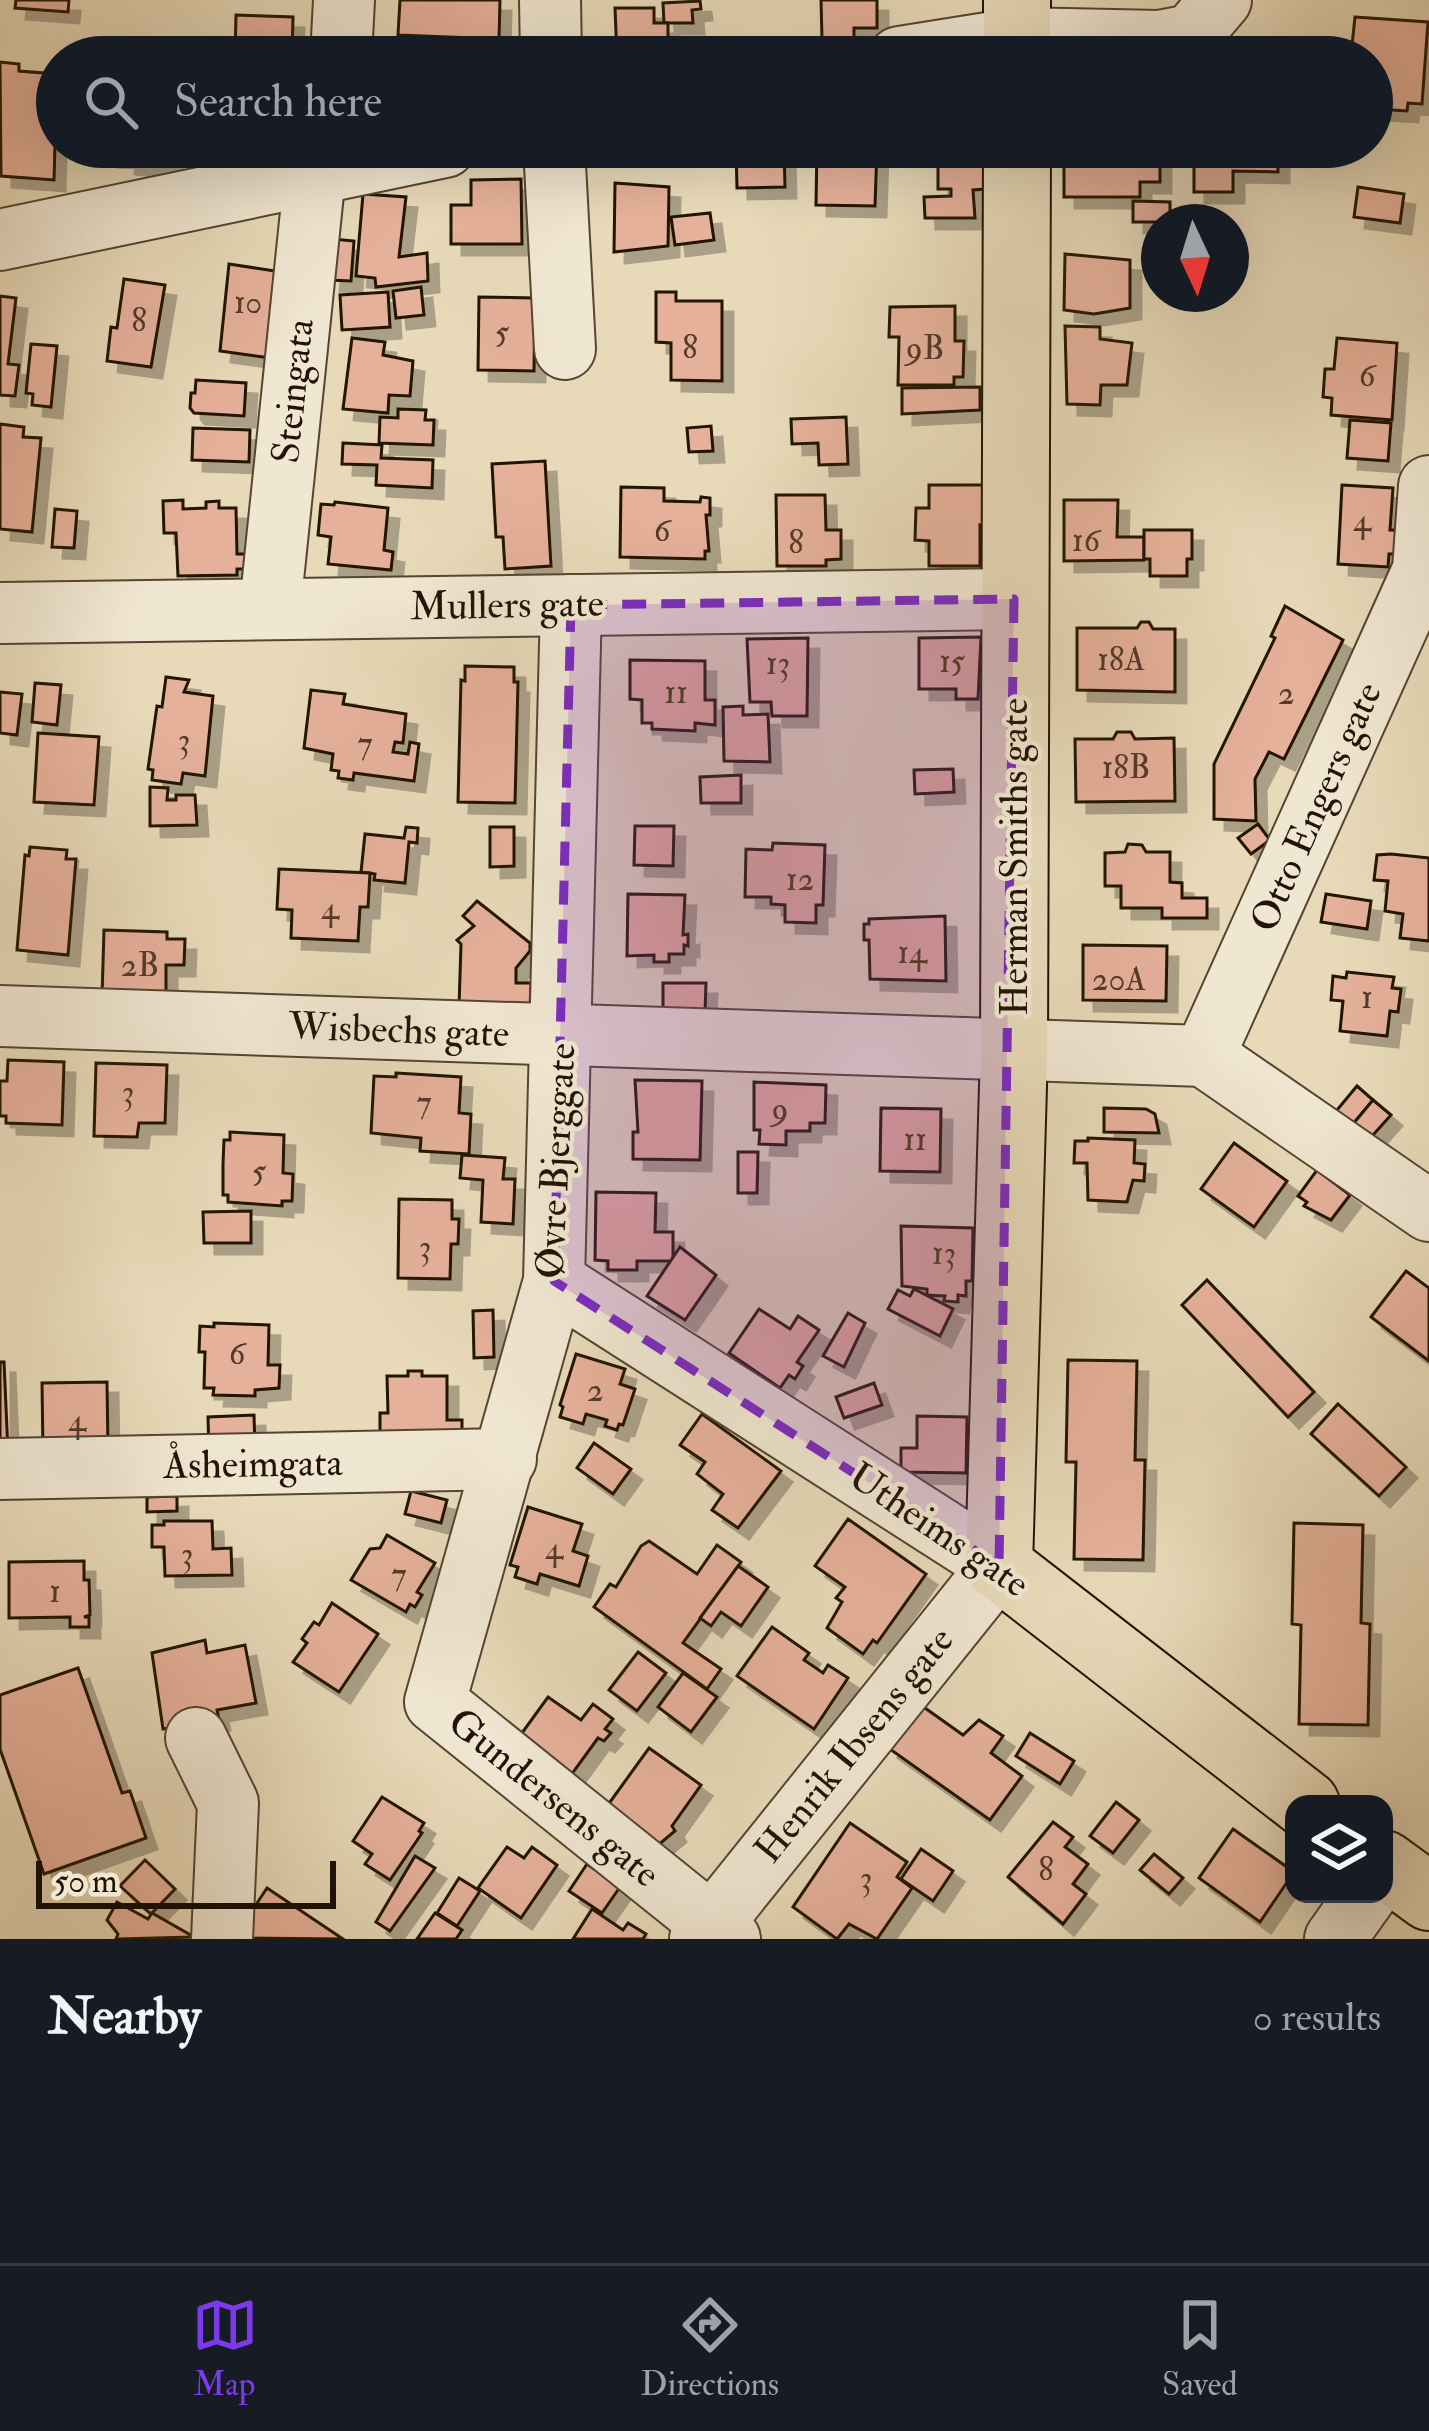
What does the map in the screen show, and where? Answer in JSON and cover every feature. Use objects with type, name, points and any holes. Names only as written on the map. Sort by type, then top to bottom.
[{"type":"main road","name":"Herman Smiths gate","points":[[999,1566],[1014,1052],[1017,168]]},
{"type":"main road","name":"Utheims gate","points":[[999,1566],[1294,1795]]},
{"type":"street","points":[[342,36],[344,0]]},
{"type":"street","points":[[550,0],[551,36]]},
{"type":"street","points":[[1185,36],[1191,35],[1221,0]]},
{"type":"street","points":[[1017,32],[1088,36]]},
{"type":"street","points":[[0,240],[313,168]]},
{"type":"street","name":"Steingata","points":[[270,608],[329,168]]},
{"type":"street","points":[[555,168],[565,349]]},
{"type":"street","name":"Otto Engers gate","points":[[1204,1056],[1417,613],[1429,485]]},
{"type":"street","name":"Mullers gate","points":[[0,613],[1014,599]]},
{"type":"street","name":"Øvre Bjerggate","points":[[435,1702],[554,1281],[571,604]]},
{"type":"street","name":"Wisbechs gate","points":[[0,1016],[1204,1056]]},
{"type":"street","points":[[1204,1056],[1429,1211]]},
{"type":"street","name":"Utheims gate","points":[[554,1281],[999,1566]]},
{"type":"street","name":"Åsheimgata","points":[[0,1469],[506,1459]]},
{"type":"street","name":"Henrik Ibsens gate","points":[[713,1934],[999,1566]]},
{"type":"street","name":"Gundersens gate","points":[[435,1702],[713,1934]]},
{"type":"street","points":[[196,1738],[228,1803],[222,1939]]},
{"type":"street","points":[[1335,1939],[1367,1903]]},
{"type":"highlighted area","points":[[1014,599],[999,1566],[554,1281],[571,605]]},
{"type":"building","points":[[16,0],[69,0],[68,12],[15,8]]},
{"type":"building","points":[[400,0],[500,0],[499,36],[398,35]]},
{"type":"building","points":[[821,0],[877,0],[877,28],[854,28],[854,36],[822,36]]},
{"type":"building","points":[[700,1],[701,9],[692,10],[693,23],[664,23],[663,3]]},
{"type":"building","points":[[615,8],[654,8],[654,23],[668,23],[668,36],[616,36]]},
{"type":"building","points":[[236,15],[293,17],[293,36],[236,36]]},
{"type":"building","points":[[1355,17],[1428,22],[1422,104],[1408,103],[1407,111],[1393,110],[1393,36],[1353,36]]},
{"type":"building","points":[[0,62],[36,72],[36,168],[54,168],[54,180],[1,176]]},
{"type":"building","points":[[737,168],[785,168],[785,187],[737,188]]},
{"type":"building","points":[[817,168],[876,168],[875,206],[816,205]]},
{"type":"building","points":[[938,168],[986,168],[986,189],[973,190],[975,218],[925,218],[924,197],[951,196],[951,189],[938,189]]},
{"type":"building","points":[[1064,168],[1160,168],[1160,182],[1140,182],[1140,197],[1064,197]]},
{"type":"building","points":[[1194,168],[1278,168],[1278,172],[1233,171],[1233,192],[1194,192]]},
{"type":"building","points":[[521,179],[522,244],[451,244],[451,205],[471,205],[471,180]]},
{"type":"building","points":[[615,183],[669,187],[668,246],[614,252]]},
{"type":"building","points":[[1358,187],[1404,194],[1400,223],[1354,217]]},
{"type":"building","points":[[363,194],[406,197],[399,257],[427,253],[428,281],[376,287],[375,278],[356,276]]},
{"type":"building","points":[[1133,201],[1170,202],[1141,204],[1141,222],[1133,222]]},
{"type":"building","points":[[710,213],[714,240],[675,245],[671,217]]},
{"type":"building","points":[[333,239],[354,241],[351,281],[329,280]]},
{"type":"building","points":[[1065,254],[1130,260],[1130,308],[1094,314],[1064,310]]},
{"type":"building","points":[[229,264],[275,271],[271,306],[283,307],[277,359],[220,351]]},
{"type":"building","points":[[124,279],[165,285],[151,367],[107,361]]},
{"type":"building","points":[[421,287],[424,315],[396,318],[393,291]]},
{"type":"building","points":[[388,292],[390,327],[342,330],[340,295]]},
{"type":"building","points":[[656,292],[676,292],[676,301],[722,301],[722,381],[671,380],[671,343],[656,342]]},
{"type":"building","points":[[0,296],[16,298],[8,364],[19,365],[15,396],[0,395]]},
{"type":"building","points":[[479,297],[535,298],[534,371],[478,370]]},
{"type":"building","points":[[955,306],[955,341],[964,341],[963,377],[954,377],[954,385],[898,385],[899,337],[889,337],[890,307]]},
{"type":"building","points":[[1065,326],[1100,327],[1100,339],[1132,343],[1127,385],[1101,385],[1100,405],[1067,404]]},
{"type":"building","points":[[352,338],[385,342],[383,355],[413,361],[410,396],[389,395],[388,413],[343,409]]},
{"type":"building","points":[[1337,338],[1397,343],[1392,420],[1331,415],[1332,398],[1323,397],[1325,369],[1334,369]]},
{"type":"building","points":[[31,344],[57,346],[51,407],[32,405],[33,394],[26,393]]},
{"type":"building","points":[[196,380],[246,383],[244,416],[194,413],[190,408]]},
{"type":"building","points":[[980,387],[980,410],[902,414],[902,388]]},
{"type":"building","points":[[398,409],[426,410],[425,420],[434,420],[433,445],[379,443],[380,417],[398,418]]},
{"type":"building","points":[[846,417],[848,464],[819,465],[818,443],[792,444],[791,419]]},
{"type":"building","points":[[1350,420],[1391,423],[1388,461],[1347,458]]},
{"type":"building","points":[[0,424],[24,427],[23,437],[41,438],[32,532],[0,529]]},
{"type":"building","points":[[711,426],[713,451],[689,452],[687,428]]},
{"type":"building","points":[[193,428],[250,430],[249,462],[192,460]]},
{"type":"building","points":[[343,443],[382,445],[381,458],[433,460],[432,488],[376,485],[377,465],[342,464]]},
{"type":"building","points":[[545,461],[551,566],[505,569],[503,537],[496,537],[492,464]]},
{"type":"building","points":[[929,485],[986,485],[980,566],[929,566],[929,541],[915,540],[916,508],[929,508]]},
{"type":"building","points":[[1342,485],[1393,488],[1390,530],[1397,530],[1395,554],[1389,554],[1388,567],[1338,564]]},
{"type":"building","points":[[621,487],[664,488],[664,501],[710,498],[705,559],[620,557]]},
{"type":"building","points":[[776,495],[825,495],[826,530],[841,530],[841,559],[826,560],[826,566],[777,566]]},
{"type":"building","points":[[183,500],[183,509],[206,508],[206,502],[219,501],[219,508],[236,508],[237,554],[245,554],[246,569],[237,569],[237,575],[178,576],[176,533],[164,533],[163,501]]},
{"type":"building","points":[[1064,500],[1118,500],[1117,537],[1144,537],[1144,560],[1064,561]]},
{"type":"building","points":[[321,504],[388,508],[384,550],[393,552],[391,570],[328,564],[331,537],[318,535]]},
{"type":"building","points":[[55,509],[77,511],[74,548],[52,547]]},
{"type":"building","points":[[1144,530],[1192,530],[1187,576],[1150,576],[1150,559],[1144,559]]},
{"type":"building","points":[[1285,606],[1343,640],[1284,759],[1269,752],[1255,779],[1256,821],[1214,819],[1214,764],[1275,638],[1271,636]]},
{"type":"building","points":[[1149,622],[1153,629],[1175,629],[1175,692],[1077,690],[1077,628],[1137,628]]},
{"type":"building","points":[[981,637],[978,699],[956,699],[956,689],[919,689],[919,638]]},
{"type":"building","points":[[808,638],[807,716],[772,716],[771,702],[750,702],[747,639]]},
{"type":"building","points":[[630,660],[705,661],[705,700],[715,700],[715,725],[695,723],[695,731],[652,729],[652,723],[642,723],[642,700],[630,699]]},
{"type":"building","points":[[465,666],[514,667],[514,682],[518,682],[515,803],[458,802]]},
{"type":"building","points":[[166,677],[189,680],[184,692],[213,696],[205,776],[183,773],[181,784],[152,780],[153,770],[148,769]]},
{"type":"building","points":[[35,683],[61,685],[57,725],[32,722]]},
{"type":"building","points":[[311,690],[345,694],[343,704],[406,714],[403,743],[395,742],[393,752],[408,754],[410,742],[419,744],[414,781],[354,773],[353,780],[338,778],[339,771],[331,770],[333,754],[304,748]]},
{"type":"building","points":[[0,692],[22,694],[17,735],[0,733]]},
{"type":"building","points":[[743,706],[743,715],[768,714],[770,762],[724,761],[723,707]]},
{"type":"building","points":[[1117,732],[1131,732],[1135,739],[1174,738],[1175,801],[1076,802],[1075,739],[1113,739]]},
{"type":"building","points":[[38,733],[99,737],[94,805],[34,802]]},
{"type":"building","points":[[953,769],[954,792],[915,794],[914,770]]},
{"type":"building","points":[[741,775],[741,803],[701,803],[700,777]]},
{"type":"building","points":[[150,787],[168,788],[167,800],[195,795],[197,825],[150,826]]},
{"type":"building","points":[[1258,824],[1270,840],[1251,854],[1238,838]]},
{"type":"building","points":[[635,826],[674,826],[673,866],[634,865]]},
{"type":"building","points":[[406,827],[418,828],[417,843],[409,842],[405,883],[374,880],[375,874],[361,872],[365,834],[404,838]]},
{"type":"building","points":[[490,827],[514,827],[514,866],[490,867]]},
{"type":"building","points":[[773,843],[825,845],[823,905],[816,905],[816,923],[785,922],[785,905],[771,904],[771,897],[745,897],[746,849],[772,850]]},
{"type":"building","points":[[1128,844],[1142,845],[1146,852],[1170,852],[1170,882],[1182,883],[1182,898],[1207,898],[1207,918],[1162,918],[1162,908],[1121,908],[1121,886],[1105,886],[1105,853],[1125,852]]},
{"type":"building","points":[[30,847],[67,850],[66,859],[76,859],[68,955],[17,950],[25,855],[29,856]]},
{"type":"building","points":[[1377,855],[1429,858],[1429,941],[1400,938],[1403,914],[1385,911],[1388,881],[1374,880]]},
{"type":"building","points":[[279,869],[370,873],[368,907],[360,907],[358,941],[291,938],[292,910],[277,909]]},
{"type":"building","points":[[628,894],[685,895],[683,935],[688,934],[688,946],[684,945],[684,954],[669,954],[669,962],[654,962],[654,955],[627,956]]},
{"type":"building","points":[[1326,894],[1371,901],[1367,929],[1321,922]]},
{"type":"building","points":[[477,901],[530,943],[530,951],[516,968],[516,983],[531,983],[530,1008],[459,1007],[461,944],[457,940],[474,926],[463,916]]},
{"type":"building","points":[[945,916],[946,981],[870,979],[869,940],[864,940],[864,924],[869,919]]},
{"type":"building","points":[[104,930],[167,932],[167,939],[185,939],[184,965],[166,965],[166,998],[102,997]]},
{"type":"building","points":[[1083,945],[1167,946],[1166,1001],[1083,1000]]},
{"type":"building","points":[[1347,972],[1394,977],[1392,988],[1401,989],[1398,1012],[1390,1011],[1387,1036],[1340,1031],[1343,1001],[1331,1000],[1333,976],[1346,978]]},
{"type":"building","points":[[663,983],[706,983],[705,1012],[663,1011]]},
{"type":"building","points":[[8,1060],[64,1062],[62,1125],[6,1123],[6,1116],[0,1116],[0,1081],[7,1081]]},
{"type":"building","points":[[96,1063],[167,1065],[165,1123],[139,1123],[137,1137],[94,1136]]},
{"type":"building","points":[[396,1073],[461,1077],[459,1113],[471,1114],[469,1154],[420,1151],[421,1138],[371,1133],[374,1076],[396,1077]]},
{"type":"building","points":[[635,1080],[702,1081],[700,1160],[633,1159],[633,1132],[638,1132]]},
{"type":"building","points":[[754,1082],[826,1085],[825,1123],[810,1123],[810,1131],[786,1131],[786,1145],[759,1144],[760,1130],[754,1130]]},
{"type":"building","points":[[1357,1086],[1373,1100],[1348,1130],[1332,1116]]},
{"type":"building","points":[[1373,1100],[1391,1115],[1365,1144],[1348,1130]]},
{"type":"building","points":[[881,1108],[941,1109],[940,1172],[880,1171]]},
{"type":"building","points":[[1104,1108],[1146,1109],[1155,1114],[1159,1133],[1104,1132]]},
{"type":"building","points":[[230,1132],[284,1135],[283,1173],[293,1174],[292,1201],[282,1201],[282,1206],[228,1202],[228,1195],[223,1195],[223,1164],[224,1140],[230,1140]]},
{"type":"building","points":[[1135,1140],[1134,1163],[1145,1164],[1144,1181],[1133,1180],[1127,1202],[1088,1200],[1087,1163],[1074,1163],[1075,1141]]},
{"type":"building","points":[[1234,1143],[1287,1181],[1254,1227],[1201,1189]]},
{"type":"building","points":[[738,1152],[758,1152],[757,1193],[738,1193]]},
{"type":"building","points":[[462,1155],[505,1158],[503,1179],[515,1179],[513,1224],[481,1222],[483,1180],[460,1178]]},
{"type":"building","points":[[1317,1170],[1350,1195],[1331,1220],[1304,1206],[1307,1202],[1298,1196]]},
{"type":"building","points":[[596,1192],[656,1193],[655,1232],[673,1232],[673,1261],[637,1261],[637,1270],[608,1270],[608,1261],[595,1260]]},
{"type":"building","points":[[399,1199],[452,1200],[452,1219],[459,1219],[458,1244],[451,1244],[450,1279],[398,1278]]},
{"type":"building","points":[[251,1211],[251,1243],[204,1243],[203,1212]]},
{"type":"building","points":[[901,1226],[973,1228],[972,1281],[966,1281],[966,1296],[958,1295],[958,1302],[944,1301],[945,1296],[927,1295],[927,1289],[902,1286]]},
{"type":"building","points":[[680,1247],[716,1275],[685,1320],[647,1296]]},
{"type":"building","points":[[1406,1271],[1429,1288],[1429,1361],[1371,1317]]},
{"type":"building","points":[[1207,1280],[1314,1392],[1288,1417],[1182,1305]]},
{"type":"building","points":[[914,1289],[953,1309],[940,1336],[888,1309],[898,1290],[910,1296]]},
{"type":"building","points":[[759,1309],[790,1329],[798,1316],[819,1330],[797,1362],[803,1366],[795,1379],[789,1375],[780,1388],[729,1353]]},
{"type":"building","points":[[493,1310],[494,1357],[474,1358],[473,1311]]},
{"type":"building","points":[[848,1313],[865,1323],[844,1367],[823,1356]]},
{"type":"building","points":[[214,1323],[269,1325],[268,1365],[280,1365],[279,1388],[255,1390],[255,1396],[213,1395],[214,1388],[204,1388],[200,1326],[214,1327]]},
{"type":"building","points":[[576,1354],[625,1369],[620,1384],[635,1389],[617,1430],[605,1426],[607,1420],[586,1414],[583,1424],[560,1417]]},
{"type":"building","points":[[1068,1360],[1137,1361],[1135,1460],[1145,1460],[1143,1560],[1074,1559],[1076,1462],[1066,1462]]},
{"type":"building","points":[[0,1362],[4,1362],[8,1452],[0,1452]]},
{"type":"building","points":[[408,1371],[447,1376],[447,1420],[462,1420],[462,1440],[380,1448],[380,1413],[388,1413],[387,1376],[408,1376]]},
{"type":"building","points":[[107,1382],[108,1451],[43,1452],[42,1383]]},
{"type":"building","points":[[874,1383],[882,1405],[844,1418],[836,1397]]},
{"type":"building","points":[[1338,1404],[1406,1467],[1379,1496],[1311,1434]]},
{"type":"building","points":[[702,1414],[781,1471],[738,1528],[712,1510],[723,1494],[697,1474],[705,1462],[680,1445]]},
{"type":"building","points":[[254,1415],[255,1449],[209,1451],[208,1417]]},
{"type":"building","points":[[917,1416],[967,1417],[966,1473],[901,1472],[901,1448],[917,1448]]},
{"type":"building","points":[[594,1443],[631,1469],[613,1494],[577,1468]]},
{"type":"building","points":[[411,1491],[447,1500],[441,1523],[405,1514]]},
{"type":"building","points":[[177,1496],[177,1511],[147,1512],[147,1497]]},
{"type":"building","points":[[528,1507],[582,1524],[573,1551],[588,1556],[579,1586],[540,1574],[537,1584],[515,1577],[518,1567],[510,1565]]},
{"type":"building","points":[[848,1519],[926,1574],[877,1643],[873,1640],[863,1654],[827,1628],[842,1602],[836,1598],[845,1587],[815,1566]]},
{"type":"building","points":[[164,1521],[212,1521],[213,1549],[231,1548],[232,1575],[165,1576],[164,1547],[152,1547],[152,1525],[164,1525]]},
{"type":"building","points":[[1294,1523],[1363,1525],[1361,1623],[1370,1624],[1368,1725],[1299,1724],[1301,1625],[1292,1624]]},
{"type":"building","points":[[387,1535],[435,1563],[417,1592],[422,1595],[415,1607],[410,1604],[406,1612],[351,1580],[370,1549],[380,1548]]},
{"type":"building","points":[[649,1541],[697,1574],[717,1545],[741,1562],[683,1643],[721,1669],[707,1689],[594,1607],[610,1584],[616,1587]]},
{"type":"building","points":[[84,1561],[90,1615],[84,1617],[89,1617],[89,1627],[70,1627],[70,1617],[9,1618],[9,1562]]},
{"type":"building","points":[[738,1566],[768,1587],[741,1626],[721,1612],[711,1626],[700,1618]]},
{"type":"building","points":[[332,1603],[378,1634],[339,1692],[293,1662],[307,1643],[302,1639],[314,1622],[319,1625]]},
{"type":"building","points":[[772,1627],[809,1653],[804,1660],[823,1673],[828,1665],[848,1678],[814,1729],[737,1676]]},
{"type":"building","points":[[205,1640],[207,1653],[245,1645],[256,1703],[217,1710],[219,1719],[163,1729],[152,1653]]},
{"type":"building","points":[[638,1652],[666,1673],[637,1711],[609,1690]]},
{"type":"building","points":[[78,1668],[122,1793],[130,1791],[146,1838],[44,1874],[0,1749],[0,1695]]},
{"type":"building","points":[[683,1673],[717,1697],[691,1732],[658,1707]]},
{"type":"building","points":[[548,1697],[581,1720],[593,1704],[613,1719],[605,1729],[611,1733],[604,1741],[598,1738],[566,1782],[514,1744]]},
{"type":"building","points":[[918,1703],[963,1735],[979,1720],[1003,1736],[991,1753],[1022,1776],[990,1820],[887,1747]]},
{"type":"building","points":[[1030,1733],[1074,1761],[1060,1784],[1016,1756]]},
{"type":"building","points":[[649,1748],[701,1785],[672,1826],[675,1831],[657,1846],[605,1809]]},
{"type":"building","points":[[382,1797],[424,1823],[390,1880],[365,1864],[372,1854],[353,1841]]},
{"type":"building","points":[[1116,1802],[1139,1820],[1113,1853],[1090,1836]]},
{"type":"building","points":[[1053,1822],[1073,1837],[1065,1847],[1088,1864],[1073,1884],[1086,1894],[1063,1924],[1008,1877]]},
{"type":"building","points":[[850,1823],[907,1862],[897,1877],[912,1888],[877,1939],[849,1924],[837,1939],[793,1907]]},
{"type":"building","points":[[1233,1829],[1285,1866],[1285,1885],[1260,1922],[1199,1878]]},
{"type":"building","points":[[507,1847],[524,1858],[532,1847],[557,1865],[521,1918],[478,1888]]},
{"type":"building","points":[[921,1849],[953,1871],[933,1901],[901,1879]]},
{"type":"building","points":[[1154,1854],[1183,1878],[1169,1894],[1140,1870]]},
{"type":"building","points":[[415,1856],[435,1868],[390,1931],[376,1922]]},
{"type":"building","points":[[145,1860],[175,1889],[151,1914],[120,1886]]},
{"type":"building","points":[[587,1864],[620,1887],[602,1913],[569,1891]]},
{"type":"building","points":[[459,1878],[480,1891],[457,1926],[437,1913]]},
{"type":"building","points":[[267,1888],[343,1939],[234,1938]]},
{"type":"building","points":[[117,1902],[148,1919],[152,1913],[194,1937],[116,1939],[118,1934],[107,1920]]},
{"type":"building","points":[[592,1909],[623,1930],[628,1923],[646,1934],[643,1939],[573,1939]]},
{"type":"building","points":[[435,1913],[462,1930],[456,1939],[417,1939]]}]
